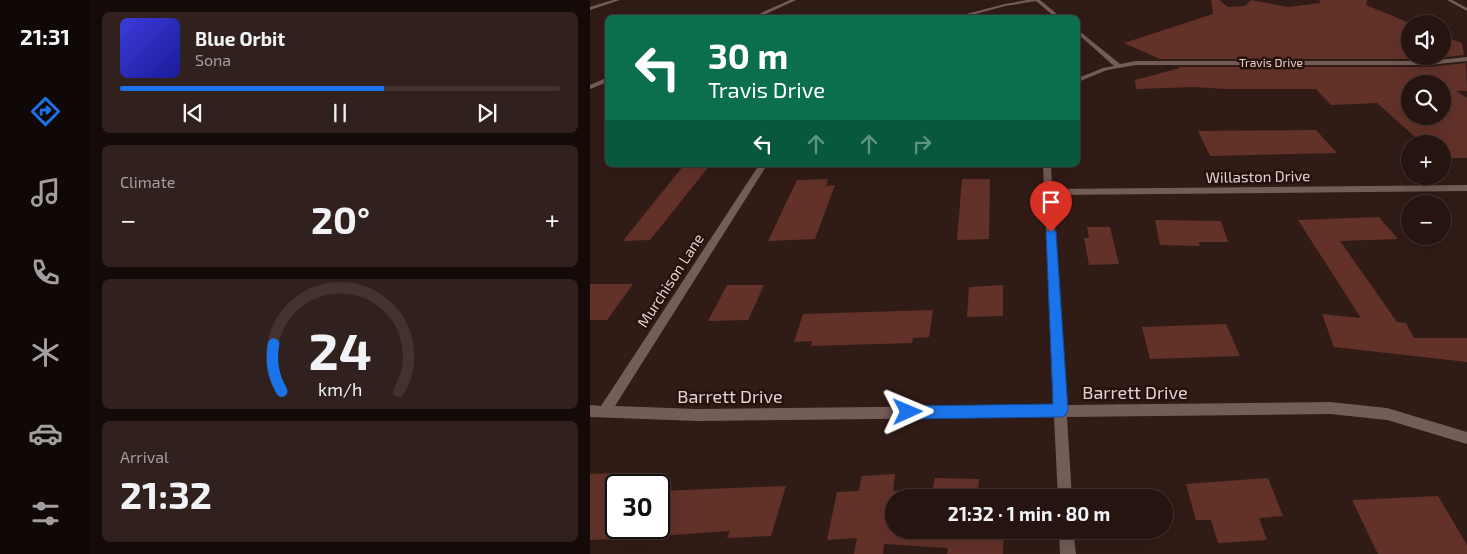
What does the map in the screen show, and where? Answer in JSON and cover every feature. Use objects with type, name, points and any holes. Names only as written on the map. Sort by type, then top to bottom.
[{"type":"street","points":[[590,9],[618,0]]},
{"type":"street","points":[[759,15],[794,0]]},
{"type":"street","points":[[965,15],[1004,5],[1037,0],[1056,15]]},
{"type":"street","points":[[1449,0],[1467,10]]},
{"type":"street","points":[[1080,34],[1118,66]]},
{"type":"street","name":"Travis Drive","points":[[1080,79],[1118,66],[1151,63],[1428,63],[1467,59]]},
{"type":"street","points":[[590,87],[605,80]]},
{"type":"street","name":"Murchison Lane","points":[[604,412],[762,167]]},
{"type":"street","points":[[1047,167],[1065,489]]},
{"type":"street","name":"Willaston Drive","points":[[1049,192],[1467,188]]},
{"type":"street","name":"Barrett Drive","points":[[590,411],[698,415],[1330,408],[1387,414],[1467,438]]},
{"type":"street","points":[[1067,539],[1068,554]]},
{"type":"building","points":[[1211,0],[1219,0],[1228,7],[1245,6],[1251,0],[1288,7],[1321,3],[1319,0],[1367,0],[1366,5],[1401,19],[1401,59],[1160,59],[1124,43],[1213,14]]},
{"type":"building","points":[[1451,39],[1462,43],[1464,55],[1451,56]]},
{"type":"building","points":[[1466,63],[1467,91],[1456,91],[1467,98],[1467,158],[1451,158],[1451,135],[1413,135],[1402,125],[1451,125],[1451,75],[1401,75],[1401,124],[1377,103],[1331,105],[1316,89],[1225,89],[1195,87],[1136,89],[1135,80],[1180,68],[1177,67],[1428,67]]},
{"type":"building","points":[[1316,130],[1337,153],[1210,156],[1198,131]]},
{"type":"building","points":[[682,167],[708,167],[650,240],[623,241]]},
{"type":"building","points":[[828,179],[826,186],[835,185],[815,239],[768,241],[797,180]]},
{"type":"building","points":[[962,179],[990,179],[989,239],[957,240]]},
{"type":"building","points":[[1379,217],[1398,239],[1340,241],[1397,322],[1406,323],[1414,338],[1467,338],[1467,362],[1334,347],[1322,314],[1361,318],[1298,220]]},
{"type":"building","points":[[1155,220],[1221,221],[1228,242],[1199,242],[1200,246],[1160,245]]},
{"type":"building","points":[[1087,227],[1110,227],[1119,264],[1089,265],[1084,238],[1089,238]]},
{"type":"building","points":[[590,284],[633,284],[607,320],[590,320]]},
{"type":"building","points":[[727,285],[764,285],[748,320],[708,321]]},
{"type":"building","points":[[1003,285],[1003,316],[967,317],[969,287]]},
{"type":"building","points":[[933,310],[929,337],[913,338],[912,343],[811,346],[812,341],[794,342],[803,314]]},
{"type":"building","points":[[1226,324],[1240,356],[1150,359],[1142,327]]},
{"type":"building","points":[[616,473],[605,474],[605,539],[616,539],[590,540],[590,474]]},
{"type":"building","points":[[895,474],[893,489],[885,489],[885,539],[1004,539],[1003,554],[947,554],[948,548],[884,544],[883,554],[854,554],[857,538],[827,540],[837,492],[859,491],[862,476]]},
{"type":"building","points":[[935,478],[979,479],[978,489],[920,489],[933,488]]},
{"type":"building","points":[[1268,478],[1283,516],[1259,518],[1267,540],[1218,543],[1211,520],[1196,520],[1186,484]]},
{"type":"building","points":[[786,486],[771,536],[727,538],[730,531],[670,535],[670,491]]},
{"type":"building","points":[[1438,496],[1467,545],[1467,554],[1378,554],[1352,500]]},
{"type":"route","points":[[908,412],[1061,410],[1051,232]]}]
